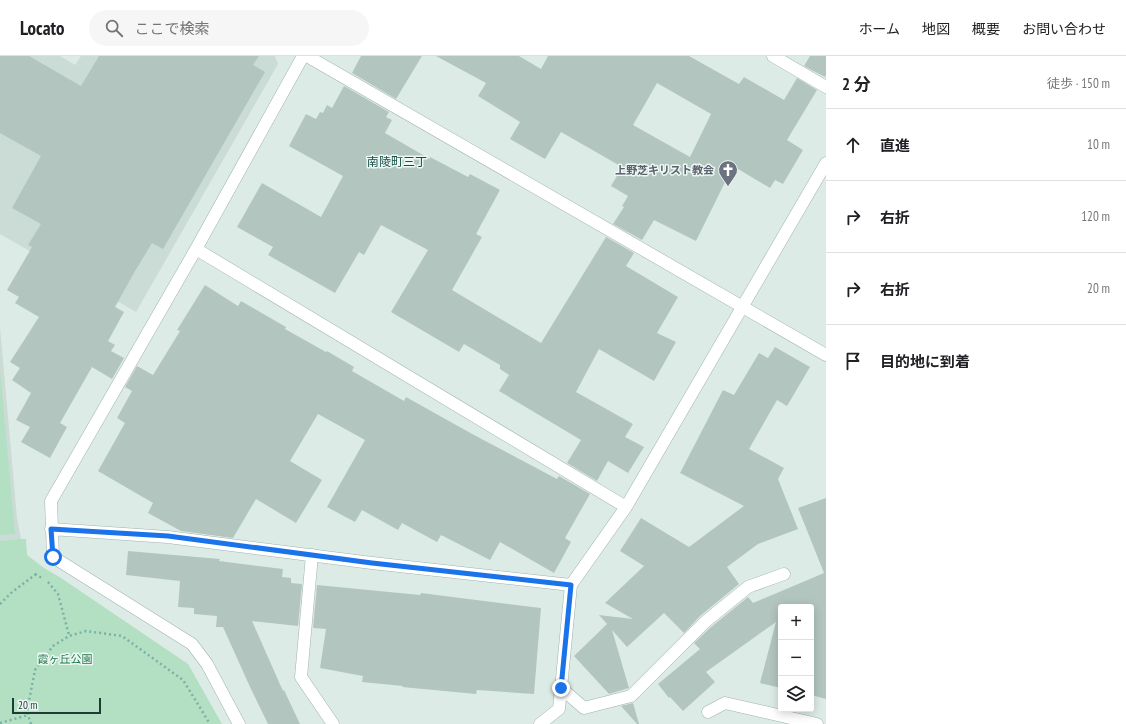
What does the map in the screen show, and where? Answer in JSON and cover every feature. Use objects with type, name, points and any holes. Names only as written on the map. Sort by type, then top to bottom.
[{"type":"street","points":[[239,724],[207,664],[192,644],[53,557],[51,501],[196,248],[303,56]]},
{"type":"street","points":[[307,56],[826,355]]},
{"type":"street","points":[[773,56],[826,87]]},
{"type":"street","points":[[540,724],[559,709],[571,585],[626,507],[826,163]]},
{"type":"street","points":[[196,248],[626,507]]},
{"type":"street","points":[[51,529],[168,536],[312,555],[571,585]]},
{"type":"street","points":[[312,555],[301,677],[333,724]]},
{"type":"street","points":[[561,688],[584,708],[631,696],[705,622],[748,587],[784,574]]},
{"type":"street","points":[[708,712],[725,703],[817,724]]},
{"type":"path","points":[[0,604],[11,592],[44,568],[53,557]]},
{"type":"path","points":[[35,574],[49,583],[58,594],[69,636]]},
{"type":"path","points":[[31,724],[28,716],[28,706],[35,670],[53,646],[69,636],[86,631],[122,636],[183,680],[210,724]]},
{"type":"path","points":[[0,723],[28,716]]},
{"type":"shaded area","points":[[0,56],[60,56],[75,65],[81,56],[275,56],[278,64],[136,312],[0,234]]},
{"type":"shaded area","points":[[0,327],[17,518],[21,539],[0,541]]},
{"type":"green space","points":[[0,370],[15,534],[0,535]]},
{"type":"green space","name":"霞ヶ丘公園","points":[[26,539],[27,555],[44,568],[188,664],[222,724],[0,724],[0,541]]},
{"type":"building","points":[[0,56],[29,56],[81,86],[99,56],[259,56],[253,65],[265,72],[163,249],[152,243],[135,271],[115,307],[124,312],[108,341],[115,345],[111,351],[124,358],[112,379],[92,367],[60,423],[67,427],[50,458],[21,442],[30,427],[16,420],[31,393],[12,380],[20,368],[10,362],[39,317],[15,303],[19,297],[7,290],[32,247],[28,245],[41,224],[12,208],[41,156],[0,133]]},
{"type":"building","points":[[361,56],[422,56],[396,99],[352,73]]},
{"type":"building","points":[[436,56],[519,56],[541,69],[548,56],[689,56],[739,84],[744,77],[784,100],[797,78],[817,90],[787,140],[803,150],[783,184],[775,180],[770,188],[733,166],[696,241],[654,220],[642,240],[613,224],[624,207],[622,206],[628,196],[611,186],[622,167],[561,132],[545,159],[510,139],[520,122],[478,96],[486,83]],"holes":[[[657,83],[711,114],[690,157],[633,125]]]},
{"type":"building","points":[[810,56],[826,56],[825,77],[804,66]]},
{"type":"building","points":[[344,86],[389,112],[386,117],[392,120],[385,133],[430,159],[430,157],[468,177],[470,174],[500,190],[476,234],[482,237],[452,290],[541,343],[606,237],[634,253],[626,266],[678,297],[657,333],[676,342],[654,381],[599,349],[576,392],[633,424],[625,437],[644,447],[628,473],[608,461],[597,481],[567,463],[581,440],[499,391],[509,375],[500,369],[500,365],[464,344],[459,352],[391,312],[428,250],[381,225],[364,255],[359,252],[335,293],[268,255],[273,247],[237,227],[262,183],[321,217],[343,176],[289,146],[306,114],[316,119],[320,112],[323,113],[327,105],[332,108]]},
{"type":"building","points":[[205,285],[238,306],[241,301],[286,327],[285,329],[354,367],[352,371],[404,401],[406,397],[557,479],[559,476],[590,494],[565,538],[571,542],[554,573],[500,542],[490,560],[441,535],[437,542],[402,523],[398,530],[362,510],[355,522],[327,507],[365,440],[318,414],[290,461],[322,480],[296,523],[256,499],[233,538],[181,531],[148,513],[153,503],[98,471],[125,423],[117,418],[132,391],[125,387],[137,366],[153,375],[180,331],[177,330]]},
{"type":"building","points":[[775,347],[810,367],[787,406],[777,400],[749,449],[784,468],[778,479],[798,529],[758,544],[727,567],[739,584],[700,616],[684,633],[664,613],[627,647],[612,630],[629,688],[609,694],[574,656],[607,624],[599,615],[633,619],[605,603],[644,566],[620,551],[641,518],[689,547],[744,506],[680,473],[723,390],[734,395],[759,353],[768,358]]},
{"type":"building","points":[[826,498],[826,699],[814,696],[814,604],[778,604],[778,687],[760,683],[776,622],[706,672],[715,682],[683,711],[670,697],[669,698],[658,684],[700,649],[694,643],[748,597],[753,603],[824,573],[798,508]]},
{"type":"building","points":[[128,551],[220,559],[219,561],[283,569],[282,577],[291,578],[291,583],[302,584],[298,626],[252,621],[283,691],[284,690],[300,724],[268,724],[223,627],[216,627],[217,616],[194,614],[194,608],[178,607],[180,581],[126,575]]},
{"type":"building","points":[[317,585],[420,595],[421,593],[541,608],[534,694],[477,690],[476,694],[402,687],[403,686],[362,682],[363,676],[320,668],[326,629],[313,628]]},
{"type":"building","points":[[633,703],[639,724],[637,724],[621,706]]},
{"type":"place","name":"上野芝キリスト教会","points":[[728,187]]},
{"type":"district","name":"南陵町三丁","points":[[397,161]]},
{"type":"route","points":[[53,557],[51,529],[168,536],[372,563],[571,585],[561,688]]}]
